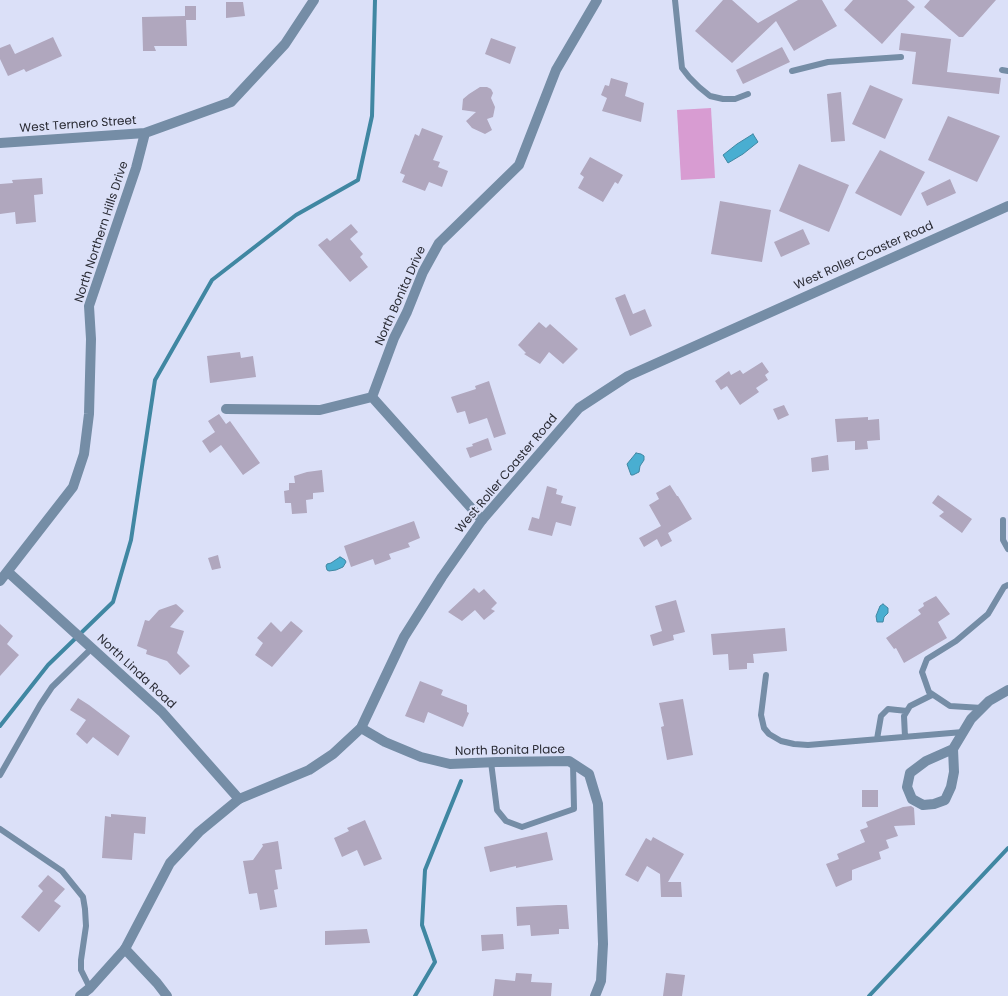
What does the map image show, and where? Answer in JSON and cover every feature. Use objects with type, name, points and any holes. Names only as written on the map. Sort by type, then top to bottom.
[{"type":"street","name":"West Ternero Street","points":[[0,143],[145,133],[231,102],[285,44],[314,0]]},
{"type":"street","name":"North Bonita Drive","points":[[372,397],[394,338],[423,272],[439,243],[519,165],[556,70],[597,0]]},
{"type":"street","name":"North Northern Hills Drive","points":[[0,581],[73,487],[84,454],[89,414],[91,339],[89,306],[136,168],[145,133]]},
{"type":"street","name":"West Roller Coaster Road","points":[[80,996],[90,988],[125,949],[170,863],[199,832],[239,799],[309,770],[333,754],[361,728],[404,637],[442,577],[482,520],[579,408],[628,376],[1008,206]]},
{"type":"street","points":[[226,408],[320,410],[372,397],[482,520]]},
{"type":"street","name":"North Linda Road","points":[[8,572],[162,712],[239,799]]},
{"type":"street","points":[[953,749],[926,761],[910,773],[908,787],[912,799],[923,804],[934,804],[945,800],[951,787],[954,772],[953,749],[970,719],[989,701],[1008,690]]},
{"type":"street","name":"North Bonita Place","points":[[361,728],[385,742],[421,757],[450,764],[569,761],[589,774],[598,804],[603,944],[601,981],[595,996]]},
{"type":"street","points":[[125,949],[167,996]]},
{"type":"lane","points":[[675,0],[682,68],[699,88],[710,96],[723,100],[735,99],[748,94]]},
{"type":"lane","points":[[792,71],[828,62],[901,57]]},
{"type":"lane","points":[[1003,520],[1003,540],[1008,549]]},
{"type":"lane","points":[[982,708],[950,706],[929,692],[922,672],[927,659],[956,641],[988,614],[1004,587],[1008,585]]},
{"type":"lane","points":[[0,775],[40,705],[52,688],[92,648]]},
{"type":"lane","points":[[766,675],[762,716],[764,728],[769,734],[781,741],[808,745],[963,732]]},
{"type":"lane","points":[[905,737],[904,716],[910,706],[932,695]]},
{"type":"lane","points":[[877,739],[881,716],[888,709],[907,712]]},
{"type":"lane","points":[[491,762],[497,810],[506,821],[522,827],[574,809],[573,763]]},
{"type":"lane","points":[[0,829],[62,871],[82,897],[86,926],[81,970],[90,988]]},
{"type":"shaded area","points":[[711,108],[715,178],[681,180],[677,110]]},
{"type":"water","points":[[753,134],[758,142],[728,163],[723,155]]},
{"type":"water","points":[[636,453],[644,456],[644,460],[639,472],[631,475],[627,464]]},
{"type":"water","points":[[340,557],[346,562],[343,567],[336,570],[327,570],[327,564]]},
{"type":"water","points":[[883,604],[888,608],[888,613],[884,617],[883,622],[877,622],[876,616],[880,606]]},
{"type":"building","points":[[723,0],[732,0],[758,23],[798,0],[822,0],[837,26],[794,51],[776,21],[732,63],[695,31]]},
{"type":"building","points":[[853,0],[907,0],[915,7],[882,44],[844,10]]},
{"type":"building","points":[[930,0],[996,0],[963,37],[959,37],[924,7]]},
{"type":"building","points":[[226,2],[243,2],[245,16],[226,18]]},
{"type":"building","points":[[185,6],[196,6],[196,20],[186,20],[187,46],[154,46],[156,51],[143,51],[142,17],[185,16]]},
{"type":"building","points":[[901,33],[951,39],[947,72],[1001,78],[999,94],[912,84],[916,52],[899,50]]},
{"type":"building","points":[[53,37],[62,56],[26,72],[24,69],[8,76],[0,59],[0,48],[10,44],[15,54]]},
{"type":"building","points":[[491,38],[516,47],[510,64],[485,54]]},
{"type":"building","points":[[782,47],[790,62],[743,84],[736,70]]},
{"type":"building","points":[[611,78],[628,83],[625,96],[644,103],[641,122],[602,111],[607,98],[601,95],[605,85],[609,86]]},
{"type":"building","points":[[870,85],[903,99],[885,139],[852,124]]},
{"type":"building","points":[[480,87],[491,89],[493,93],[491,98],[495,107],[493,117],[487,119],[492,130],[485,134],[472,128],[466,121],[476,112],[462,110],[463,99]]},
{"type":"building","points":[[841,92],[845,141],[831,142],[827,94]]},
{"type":"building","points":[[948,116],[1000,136],[977,182],[928,160]]},
{"type":"building","points":[[422,128],[443,136],[433,160],[440,162],[438,167],[448,171],[442,187],[429,182],[425,191],[402,182],[405,175],[400,173],[415,134],[419,136]]},
{"type":"building","points":[[880,150],[925,172],[901,216],[855,193]]},
{"type":"building","points":[[590,157],[623,175],[618,184],[615,182],[603,202],[578,188],[584,177],[580,174]]},
{"type":"building","points":[[799,164],[849,185],[829,232],[779,211]]},
{"type":"building","points":[[42,178],[43,194],[34,195],[36,222],[16,224],[15,212],[0,214],[0,184],[13,183],[12,180]]},
{"type":"building","points":[[950,179],[956,193],[927,206],[921,193]]},
{"type":"building","points":[[720,201],[771,210],[762,262],[711,254]]},
{"type":"building","points":[[351,224],[358,232],[350,239],[363,254],[360,257],[368,267],[350,282],[318,245],[327,238],[330,241]]},
{"type":"building","points":[[803,229],[810,244],[781,257],[774,242]]},
{"type":"building","points":[[625,294],[633,314],[645,309],[652,326],[630,336],[615,298]]},
{"type":"building","points":[[539,322],[546,328],[550,324],[578,349],[563,364],[549,352],[540,364],[524,354],[526,353],[518,345]]},
{"type":"building","points":[[240,352],[241,358],[253,356],[256,377],[210,383],[207,356]]},
{"type":"building","points":[[762,362],[769,372],[765,375],[768,380],[756,388],[759,392],[740,405],[727,386],[721,390],[715,381],[729,371],[731,375],[740,370],[743,374]]},
{"type":"building","points":[[489,381],[506,434],[494,438],[487,418],[469,424],[465,411],[457,413],[451,397],[476,389],[475,386]]},
{"type":"building","points":[[784,405],[789,415],[778,420],[773,409]]},
{"type":"building","points":[[219,414],[226,424],[230,421],[260,463],[243,475],[221,445],[210,453],[202,441],[215,432],[208,421]]},
{"type":"building","points":[[868,417],[868,420],[879,419],[880,440],[867,441],[868,449],[855,450],[855,441],[837,442],[835,419]]},
{"type":"building","points":[[488,438],[492,450],[470,458],[466,448]]},
{"type":"building","points":[[828,455],[829,470],[812,472],[811,458]]},
{"type":"building","points":[[322,470],[324,492],[313,493],[313,499],[306,500],[307,513],[292,514],[291,503],[285,503],[284,491],[289,490],[289,483],[295,483],[294,476]]},
{"type":"building","points":[[670,485],[692,519],[668,533],[672,541],[661,547],[657,539],[644,547],[639,538],[661,526],[649,505],[659,499],[656,493]]},
{"type":"building","points":[[547,486],[557,489],[556,494],[563,496],[561,503],[576,507],[571,526],[556,522],[552,536],[528,530],[532,517],[539,519]]},
{"type":"building","points":[[938,495],[972,519],[962,533],[939,516],[944,512],[932,503]]},
{"type":"building","points":[[414,521],[420,538],[408,543],[410,547],[389,554],[391,559],[375,565],[373,559],[351,567],[344,546]]},
{"type":"building","points":[[218,555],[221,568],[212,570],[208,558]]},
{"type":"building","points":[[474,588],[479,593],[484,589],[497,603],[491,609],[495,611],[484,620],[475,610],[462,621],[448,612]]},
{"type":"building","points":[[936,596],[950,614],[938,622],[947,638],[904,663],[896,648],[894,649],[886,638],[921,614],[918,610],[924,606],[923,603]]},
{"type":"building","points":[[676,600],[685,632],[673,635],[674,640],[653,646],[650,635],[662,631],[655,606]]},
{"type":"building","points":[[176,604],[184,611],[170,627],[184,631],[177,653],[190,666],[180,675],[167,661],[146,654],[147,650],[137,646],[145,620],[149,621],[159,610]]},
{"type":"building","points":[[291,621],[303,631],[272,667],[255,655],[263,643],[257,638],[271,622],[281,632]]},
{"type":"building","points":[[0,624],[13,636],[7,644],[19,655],[0,676]]},
{"type":"building","points":[[785,628],[787,651],[753,654],[754,663],[747,663],[747,669],[729,670],[728,654],[713,655],[711,634]]},
{"type":"building","points":[[420,681],[443,690],[441,695],[467,705],[467,712],[469,713],[463,727],[428,712],[424,723],[405,716]]},
{"type":"building","points":[[78,698],[130,736],[118,756],[93,737],[87,744],[76,734],[86,720],[70,710]]},
{"type":"building","points":[[683,699],[693,755],[667,760],[661,727],[664,726],[659,703]]},
{"type":"building","points":[[862,790],[878,790],[878,807],[862,807]]},
{"type":"building","points":[[911,806],[914,808],[915,825],[894,826],[898,836],[886,840],[889,848],[879,852],[881,859],[852,870],[852,880],[836,887],[826,864],[839,859],[837,854],[865,842],[860,830],[868,827],[866,822],[903,807]]},
{"type":"building","points":[[111,814],[146,817],[145,834],[134,833],[132,860],[102,858],[105,816],[111,817]]},
{"type":"building","points":[[365,820],[382,859],[364,866],[357,850],[342,857],[334,838],[349,831],[347,828]]},
{"type":"building","points":[[547,832],[553,860],[490,872],[484,847]]},
{"type":"building","points":[[653,837],[684,854],[668,882],[681,882],[682,897],[661,897],[660,874],[647,866],[638,882],[625,875],[646,838],[651,841]]},
{"type":"building","points":[[278,841],[282,869],[275,870],[278,889],[274,890],[277,907],[260,910],[257,893],[249,894],[243,861],[253,860],[263,846],[262,844]]},
{"type":"building","points":[[48,875],[65,889],[54,901],[61,906],[39,932],[21,917],[43,891],[38,886]]},
{"type":"building","points":[[567,905],[569,929],[559,929],[559,934],[531,936],[530,925],[517,926],[516,907]]},
{"type":"building","points":[[367,929],[370,943],[325,945],[325,931]]},
{"type":"building","points":[[503,934],[504,949],[482,951],[481,935]]},
{"type":"building","points":[[516,973],[532,974],[531,982],[552,983],[551,996],[493,996],[495,979],[515,981]]},
{"type":"building","points":[[666,973],[685,975],[682,996],[663,996]]},
{"type":"waterway","points":[[0,726],[48,665],[113,602],[131,540],[155,380],[212,280],[296,215],[358,180],[372,116],[375,0]]},
{"type":"waterway","points":[[415,996],[435,962],[422,925],[425,870],[461,781]]},
{"type":"waterway","points":[[869,996],[1008,848]]}]
